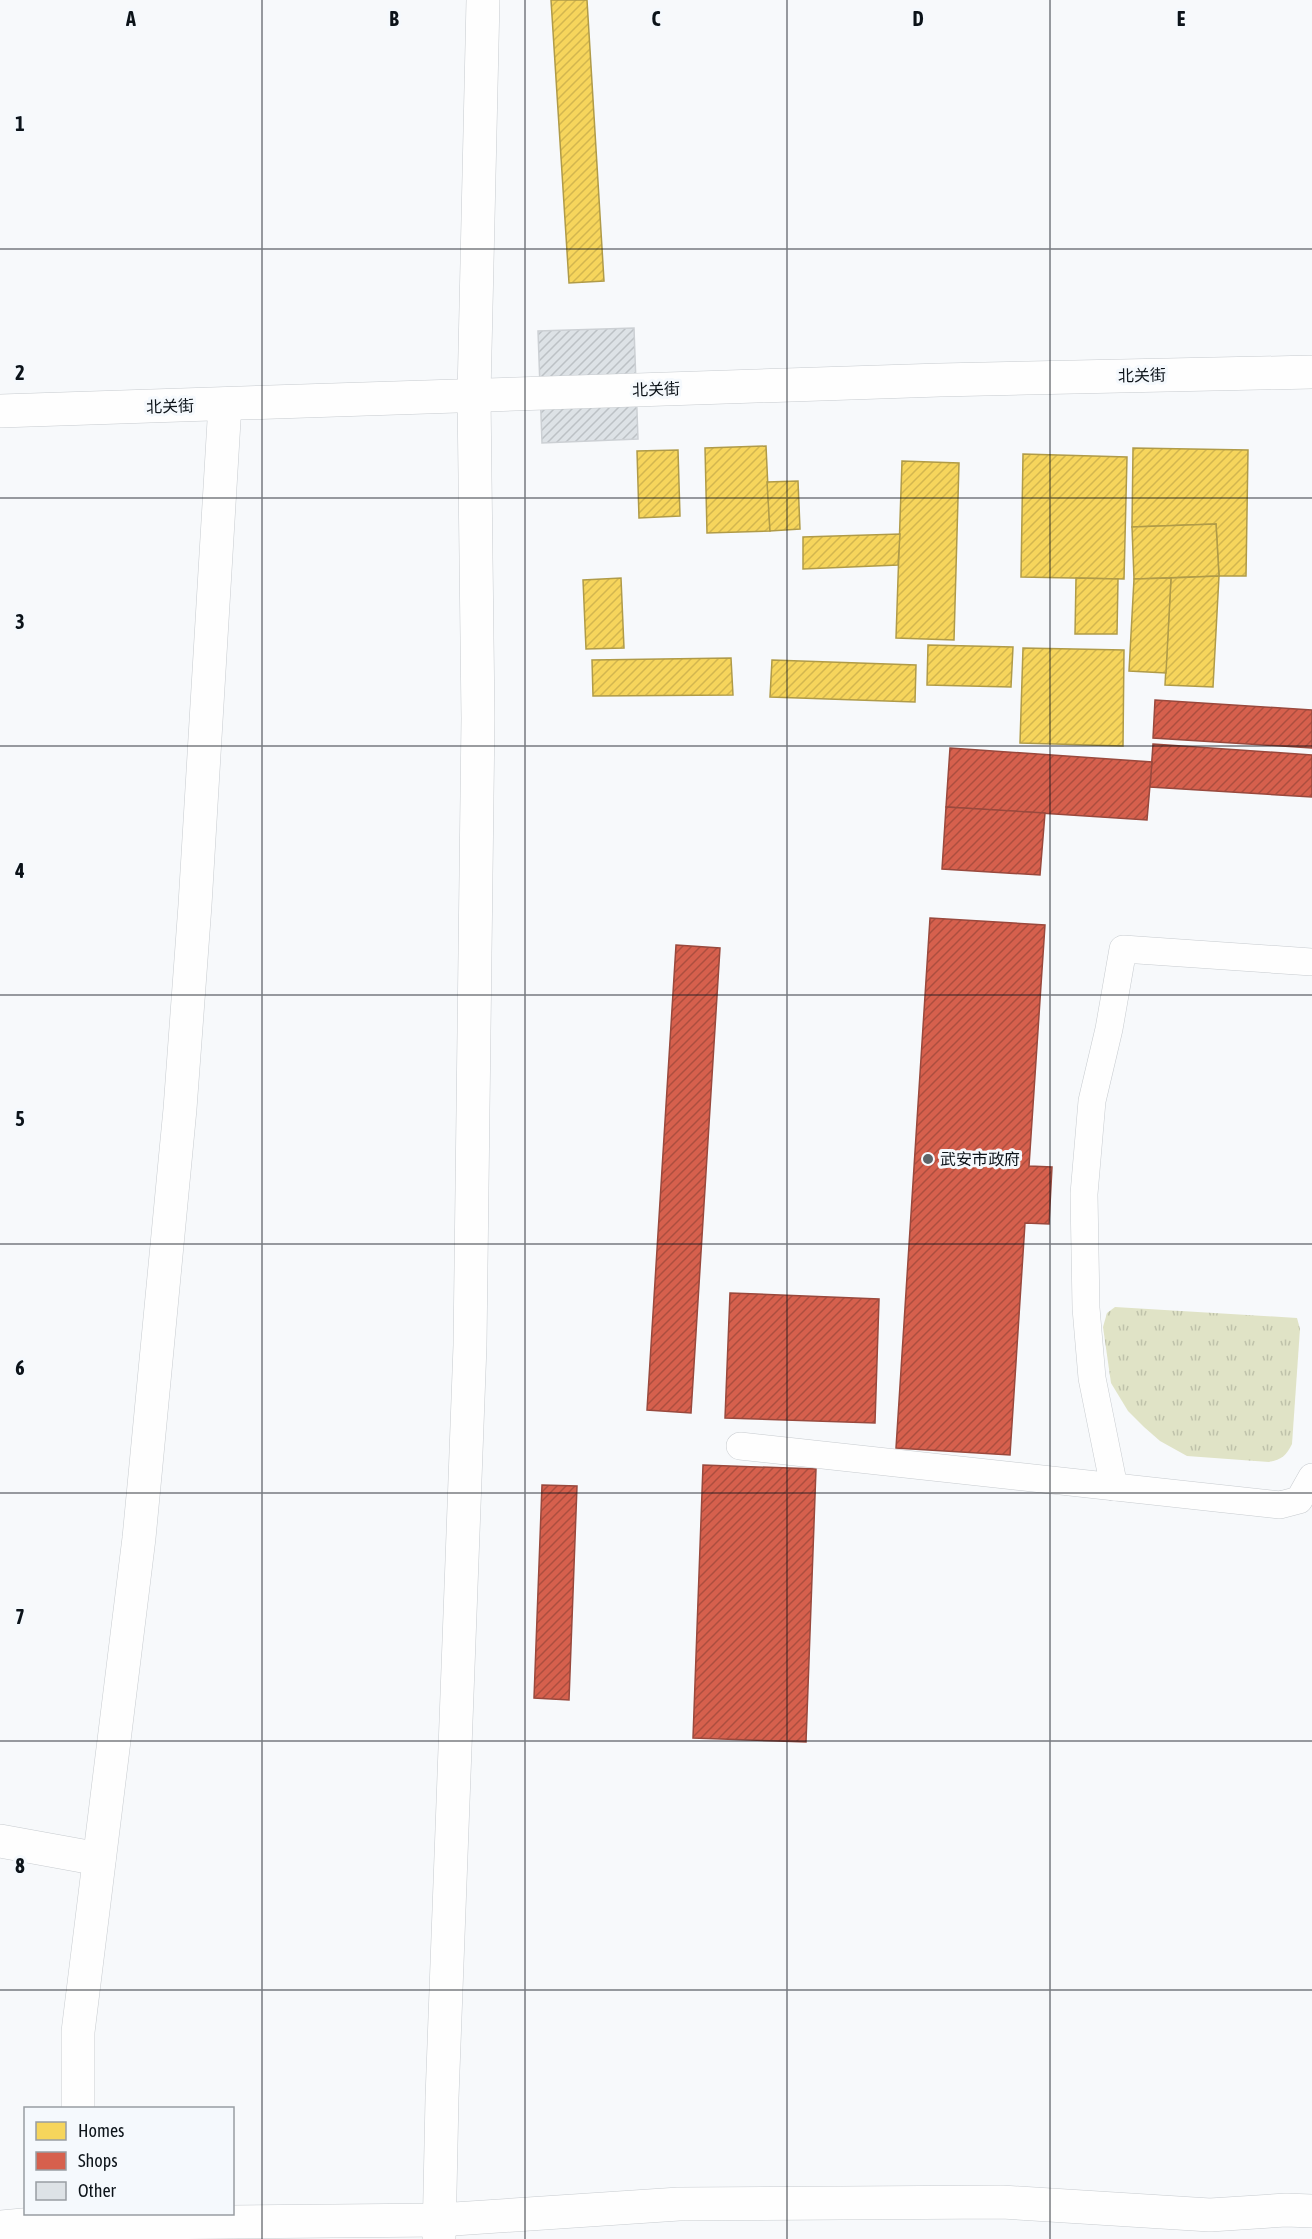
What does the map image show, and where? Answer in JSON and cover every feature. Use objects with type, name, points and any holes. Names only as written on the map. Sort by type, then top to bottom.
[{"type":"street","points":[[439,2230],[470,1345],[478,718],[474,395],[483,0]]},
{"type":"street","name":"北关街","points":[[0,411],[940,380],[1312,372]]},
{"type":"street","points":[[78,2107],[78,2032],[139,1538],[180,1109],[195,905],[225,404]]},
{"type":"street","points":[[0,1840],[99,1859]]},
{"type":"street","points":[[0,2227],[79,2219],[439,2230],[691,2204],[1002,2202],[1210,2215],[1286,2210],[1312,2211]]},
{"type":"lane","points":[[1114,1487],[1092,1378],[1086,1308],[1084,1194],[1092,1101],[1109,1029],[1123,949],[1312,962]]},
{"type":"lane","points":[[740,1446],[1280,1505],[1299,1500],[1312,1477]]},
{"type":"green space","points":[[1115,1307],[1297,1318],[1300,1329],[1292,1444],[1286,1454],[1269,1462],[1187,1456],[1160,1441],[1128,1411],[1111,1383],[1103,1327],[1107,1313]]},
{"type":"building: Homes","points":[[551,0],[587,0],[604,281],[569,283]]},
{"type":"building: Homes","points":[[766,446],[770,531],[707,533],[705,448]]},
{"type":"building: Homes","points":[[1133,448],[1248,450],[1246,576],[1219,576],[1216,524],[1132,527]]},
{"type":"building: Homes","points":[[678,450],[680,516],[639,518],[637,451]]},
{"type":"building: Homes","points":[[1023,454],[1127,457],[1124,579],[1021,577]]},
{"type":"building: Homes","points":[[902,461],[959,463],[954,640],[896,638]]},
{"type":"building: Homes","points":[[798,481],[800,529],[770,531],[767,482]]},
{"type":"building: Homes","points":[[1216,524],[1219,576],[1134,579],[1132,527]]},
{"type":"building: Homes","points":[[900,534],[898,565],[803,569],[803,537]]},
{"type":"building: Homes","points":[[1219,576],[1213,687],[1165,685],[1171,578]]},
{"type":"building: Homes","points":[[621,578],[624,648],[586,649],[583,580]]},
{"type":"building: Homes","points":[[1076,578],[1118,579],[1117,634],[1075,634]]},
{"type":"building: Homes","points":[[1171,578],[1166,673],[1129,671],[1134,579]]},
{"type":"building: Homes","points":[[928,645],[1013,647],[1011,687],[927,685]]},
{"type":"building: Homes","points":[[1023,648],[1124,650],[1123,746],[1020,743]]},
{"type":"building: Homes","points":[[731,658],[733,695],[593,696],[592,660]]},
{"type":"building: Homes","points":[[772,660],[916,665],[915,702],[770,697]]},
{"type":"building: Shops","points":[[1155,700],[1312,710],[1312,748],[1153,738]]},
{"type":"building: Shops","points":[[1153,744],[1312,755],[1312,797],[1150,787]]},
{"type":"building: Shops","points":[[950,748],[1152,762],[1147,820],[946,807]]},
{"type":"building: Shops","points":[[946,807],[1045,813],[1040,875],[942,869]]},
{"type":"building: Shops","points":[[930,918],[1045,925],[1029,1166],[1052,1167],[1049,1224],[1025,1223],[1010,1455],[896,1448]]},
{"type":"building: Shops","points":[[676,945],[720,948],[691,1413],[647,1410]]},
{"type":"building: Shops","points":[[730,1293],[879,1299],[875,1423],[725,1418]]},
{"type":"building: Shops","points":[[703,1465],[816,1469],[806,1742],[693,1738]]},
{"type":"building: Shops","points":[[542,1485],[577,1486],[569,1700],[534,1698]]},
{"type":"building: Other","points":[[634,328],[638,439],[542,443],[538,331]]},
{"type":"place","name":"武安市政府","points":[[928,1159]]}]
